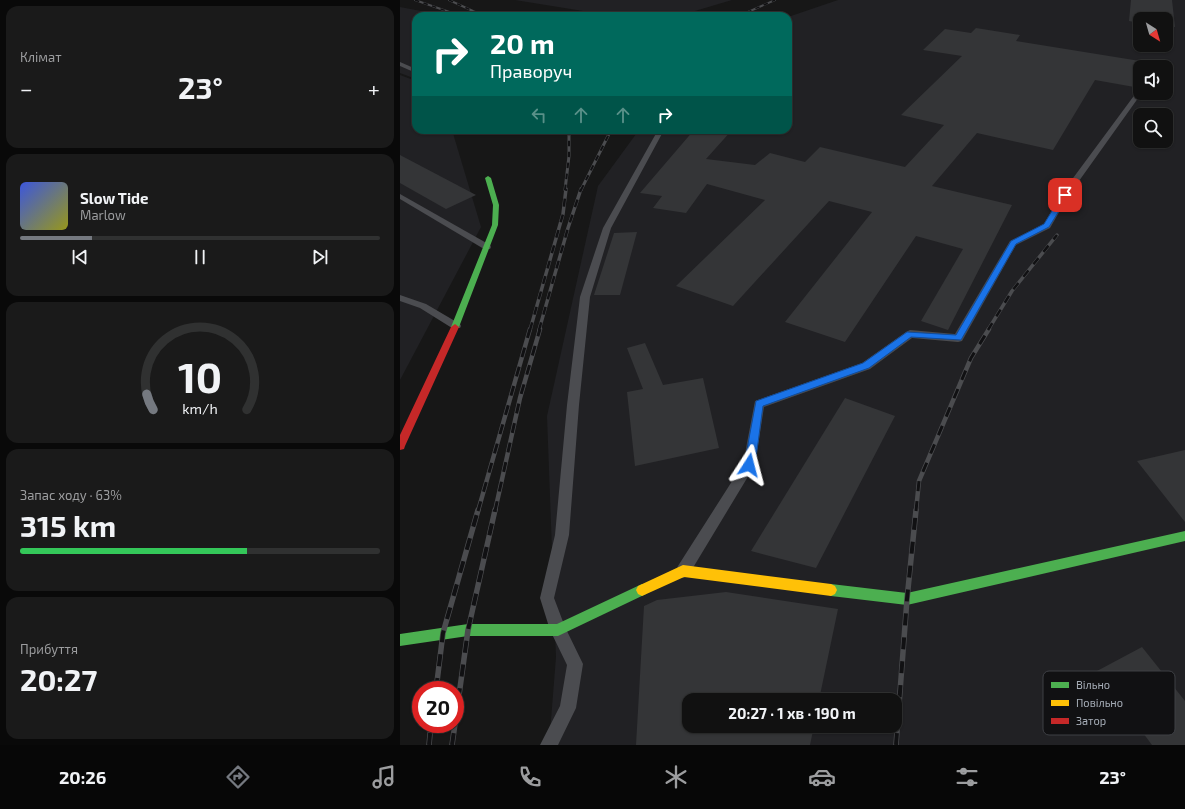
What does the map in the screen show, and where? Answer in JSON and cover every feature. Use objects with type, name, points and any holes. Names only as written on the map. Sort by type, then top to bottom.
[{"type":"street","points":[[400,446],[456,326],[495,225],[496,205],[488,178]]},
{"type":"street","points":[[400,640],[468,630],[558,630],[683,571],[908,599],[1185,536]]},
{"type":"lane","points":[[400,64],[412,69]]},
{"type":"lane","points":[[683,571],[749,465],[759,404],[866,366],[910,334],[958,338],[1013,242],[1047,226],[1065,195],[1134,100]]},
{"type":"lane","points":[[548,745],[568,708],[575,664],[558,630],[547,598],[562,535],[573,405],[585,297],[607,228],[659,134]]},
{"type":"lane","points":[[400,196],[487,246]]},
{"type":"lane","points":[[400,298],[423,306],[456,326]]},
{"type":"shaded area","points":[[515,0],[732,0],[692,12],[589,12]]},
{"type":"shaded area","points":[[838,0],[1185,0],[1185,745],[549,745],[556,657],[547,416],[598,186],[636,134],[792,134],[792,16]]},
{"type":"shaded area","points":[[400,7],[422,12],[412,12],[412,78],[400,73]]},
{"type":"shaded area","points":[[400,75],[412,80],[412,134],[453,134],[481,227],[400,380]]},
{"type":"building","points":[[1131,0],[1172,0],[1175,27],[1173,27],[1173,12],[1133,12],[1133,22],[1129,21]]},
{"type":"building","points":[[976,28],[1020,35],[1016,41],[1134,60],[1133,87],[1095,80],[1053,150],[977,133],[932,186],[1012,205],[948,330],[921,321],[963,249],[916,236],[845,342],[785,322],[872,212],[829,201],[733,306],[676,286],[765,200],[707,184],[686,213],[653,208],[662,196],[640,193],[691,134],[728,134],[706,159],[755,165],[770,153],[805,162],[820,147],[905,167],[944,125],[901,115],[962,56],[923,50],[945,29],[971,33]]},
{"type":"building","points":[[400,155],[476,195],[446,209],[400,183]]},
{"type":"building","points":[[637,232],[620,295],[594,295],[614,233]]},
{"type":"building","points":[[645,343],[663,385],[703,378],[719,448],[635,466],[627,392],[643,389],[627,348]]},
{"type":"building","points":[[845,398],[895,416],[816,568],[751,551]]},
{"type":"building","points":[[1185,450],[1185,522],[1137,461]]},
{"type":"building","points":[[726,592],[838,609],[820,693],[682,693],[682,733],[813,733],[810,745],[636,745],[644,606],[657,600]]},
{"type":"building","points":[[1142,647],[1161,671],[1097,671]]},
{"type":"building","points":[[1175,688],[1185,701],[1185,745],[1152,745],[1145,735],[1175,735]]},
{"type":"railway","points":[[415,0],[450,12]]},
{"type":"railway","points":[[449,0],[475,12]]},
{"type":"railway","points":[[748,12],[775,0]]},
{"type":"railway","points":[[565,190],[569,156],[569,134]]},
{"type":"railway","points":[[581,190],[609,134]]},
{"type":"railway","points":[[530,330],[563,214],[566,189]]},
{"type":"railway","points":[[539,330],[568,228],[581,189]]},
{"type":"railway","points":[[988,330],[1012,291],[1057,235]]},
{"type":"railway","points":[[478,511],[530,329]]},
{"type":"railway","points":[[495,511],[520,398],[540,329]]},
{"type":"railway","points":[[916,511],[919,481],[971,358],[989,329]]},
{"type":"railway","points":[[437,681],[443,633],[478,510]]},
{"type":"railway","points":[[452,745],[468,630],[495,510]]},
{"type":"railway","points":[[896,745],[907,599],[916,510]]},
{"type":"railway","points":[[429,745],[430,733]]},
{"type":"traffic: fast","points":[[455,327],[495,225],[496,205],[488,178]]},
{"type":"traffic: fast","points":[[831,590],[907,599],[1185,536]]},
{"type":"traffic: fast","points":[[400,640],[468,630],[558,630],[642,590]]},
{"type":"traffic: slow","points":[[642,590],[683,571],[831,590]]},
{"type":"traffic: jam","points":[[400,446],[455,327]]},
{"type":"route","points":[[749,465],[759,404],[866,366],[910,334],[958,338],[1013,242],[1047,226],[1065,195]]}]
